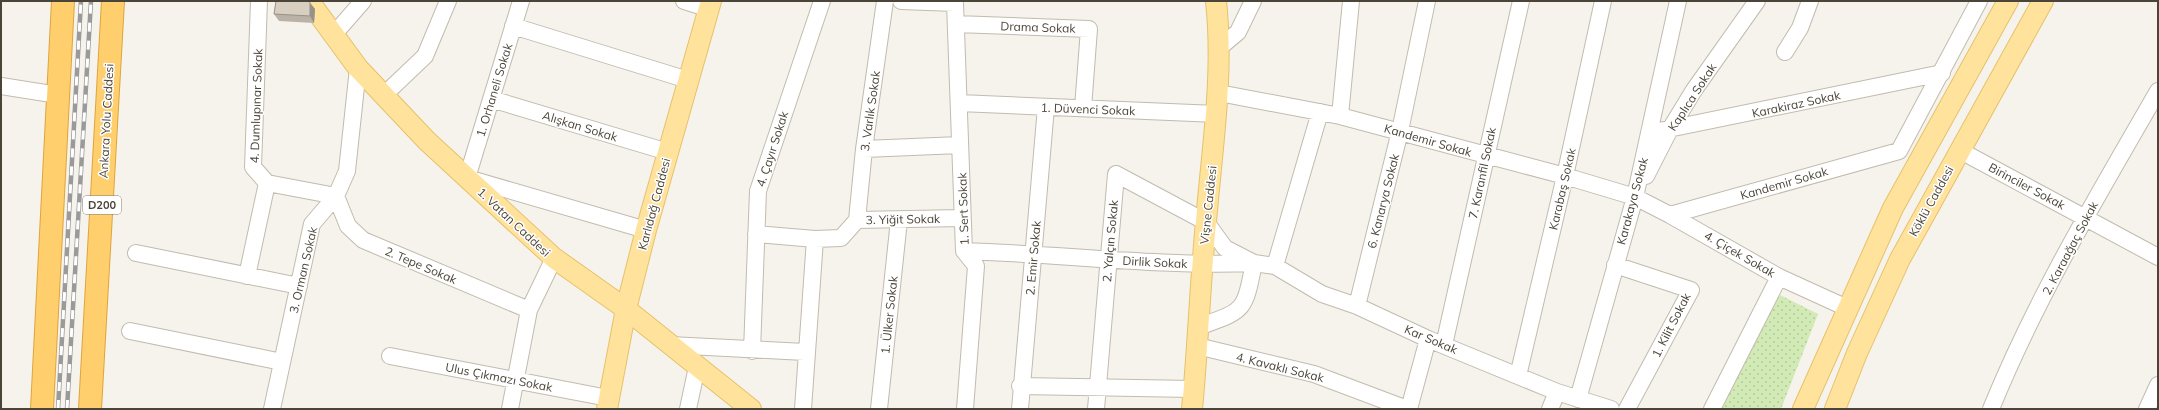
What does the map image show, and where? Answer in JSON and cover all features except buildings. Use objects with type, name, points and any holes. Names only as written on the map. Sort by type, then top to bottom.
[{"type":"highway","points":[[42,409],[63,1]]},
{"type":"highway","name":"Ankara Yolu Caddesi","points":[[90,409],[113,1]]},
{"type":"main road","name":"1. Vatan Caddesi","points":[[309,1],[335,33],[358,68],[427,142],[554,258],[626,309],[751,409]]},
{"type":"main road","name":"Vişne Caddesi","points":[[1192,409],[1206,222],[1219,93],[1219,48],[1216,1]]},
{"type":"main road","points":[[1803,409],[1893,208],[2008,1]]},
{"type":"main road","name":"Köklü Caddesi","points":[[1835,409],[1857,353],[1900,259],[1959,150],[2044,1]]},
{"type":"main road","name":"Karlıdağ Caddesi","points":[[607,403],[626,309],[646,230],[710,5]]},
{"type":"street","name":"4. Dumlupınar Sokak","points":[[259,1],[253,167],[267,183]]},
{"type":"street","points":[[335,33],[363,1]]},
{"type":"street","points":[[384,95],[425,56],[448,1]]},
{"type":"street","name":"1. Orhaneli Sokak","points":[[467,178],[521,1]]},
{"type":"street","points":[[684,1],[710,5]]},
{"type":"street","name":"4. Çayır Sokak","points":[[752,351],[758,191],[822,1]]},
{"type":"street","name":"3. Varlık Sokak","points":[[857,220],[864,149],[885,1]]},
{"type":"street","name":"1. Sert Sokak","points":[[901,1],[955,3],[964,251],[976,266],[964,409]]},
{"type":"street","points":[[1219,48],[1238,32],[1253,1]]},
{"type":"street","points":[[1340,116],[1351,1]]},
{"type":"street","name":"6. Kanarya Sokak","points":[[1357,306],[1400,131],[1427,1]]},
{"type":"street","name":"7. Karanfil Sokak","points":[[1444,345],[1485,156],[1521,1]]},
{"type":"street","name":"Karabaş Sokak","points":[[1518,376],[1565,176],[1603,1]]},
{"type":"street","name":"Karakaya Sokak","points":[[1578,399],[1635,197],[1678,1]]},
{"type":"street","name":"Kaplıca Sokak","points":[[1635,197],[1669,131],[1694,90],[1757,1]]},
{"type":"street","points":[[1785,52],[1800,28],[1810,1]]},
{"type":"street","points":[[1942,73],[1979,1]]},
{"type":"street","name":"Drama Sokak","points":[[956,24],[1089,29],[1083,108]]},
{"type":"street","points":[[513,26],[688,80]]},
{"type":"street","name":"3. Orman Sokak","points":[[272,409],[312,224],[336,196],[347,171],[358,68]]},
{"type":"street","name":"Kandemir Sokak","points":[[1670,215],[1899,151],[1942,73]]},
{"type":"street","name":"Karakiraz Sokak","points":[[1649,134],[1942,73]]},
{"type":"street","points":[[1,86],[58,95]]},
{"type":"street","name":"2. Karaağaç Sokak","points":[[1991,409],[2010,362],[2086,217],[2158,91]]},
{"type":"street","name":"Kandemir Sokak","points":[[1219,93],[1340,116],[1400,131],[1485,156],[1565,176],[1635,197]]},
{"type":"street","name":"Alışkan Sokak","points":[[491,99],[668,152]]},
{"type":"street","name":"1. Düvenci Sokak","points":[[959,104],[1217,114]]},
{"type":"street","name":"2. Emir Sokak","points":[[1020,409],[1020,386],[1034,253],[1046,107]]},
{"type":"street","points":[[1275,266],[1320,112]]},
{"type":"street","points":[[864,149],[960,145]]},
{"type":"street","name":"Birinciler Sokak","points":[[1959,150],[2158,257]]},
{"type":"street","name":"2. Yalçın Sokak","points":[[1096,409],[1116,174],[1206,222]]},
{"type":"street","points":[[467,178],[646,230]]},
{"type":"street","points":[[247,276],[267,183],[336,196]]},
{"type":"street","name":"2. Tepe Sokak","points":[[336,196],[348,226],[363,240],[529,310]]},
{"type":"street","name":"4. Çiçek Sokak","points":[[1635,197],[1670,215],[1779,277],[1847,308]]},
{"type":"street","name":"3. Yiğit Sokak","points":[[756,234],[815,239],[841,238],[857,220],[962,218]]},
{"type":"street","name":"1. Ülker Sokak","points":[[879,409],[899,220]]},
{"type":"street","name":"Kar Sokak","points":[[1206,222],[1225,248],[1254,263]]},
{"type":"street","points":[[803,409],[805,352],[815,239]]},
{"type":"street","name":"Dirlik Sokak","points":[[964,251],[1034,253],[1203,265]]},
{"type":"street","points":[[136,252],[299,286]]},
{"type":"street","points":[[510,409],[529,310],[554,258]]},
{"type":"street","points":[[1197,337],[1235,314],[1246,300],[1254,263]]},
{"type":"street","name":"Kar Sokak","points":[[1203,265],[1254,263],[1275,266],[1322,294],[1357,306],[1428,339],[1557,392],[1611,409]]},
{"type":"street","name":"1. Kilit Sokak","points":[[1615,265],[1691,290],[1627,409]]},
{"type":"street","points":[[1712,409],[1779,277]]},
{"type":"street","points":[[130,330],[282,362]]},
{"type":"street","name":"4. Kavaklı Sokak","points":[[1197,337],[1314,374],[1408,409],[1428,339]]},
{"type":"street","points":[[670,345],[752,351],[805,352]]},
{"type":"street","name":"Ulus Çıkmazı Sokak","points":[[390,356],[515,380],[607,403]]},
{"type":"street","points":[[688,409],[698,367]]},
{"type":"street","points":[[2147,409],[2158,385]]},
{"type":"street","points":[[1020,386],[1194,389]]},
{"type":"street","points":[[1550,409],[1557,392]]},
{"type":"green space","points":[[1780,295],[1818,314],[1781,409],[1719,409]]},
{"type":"railway","points":[[58,409],[81,1]]},
{"type":"railway","points":[[67,409],[91,1]]}]
